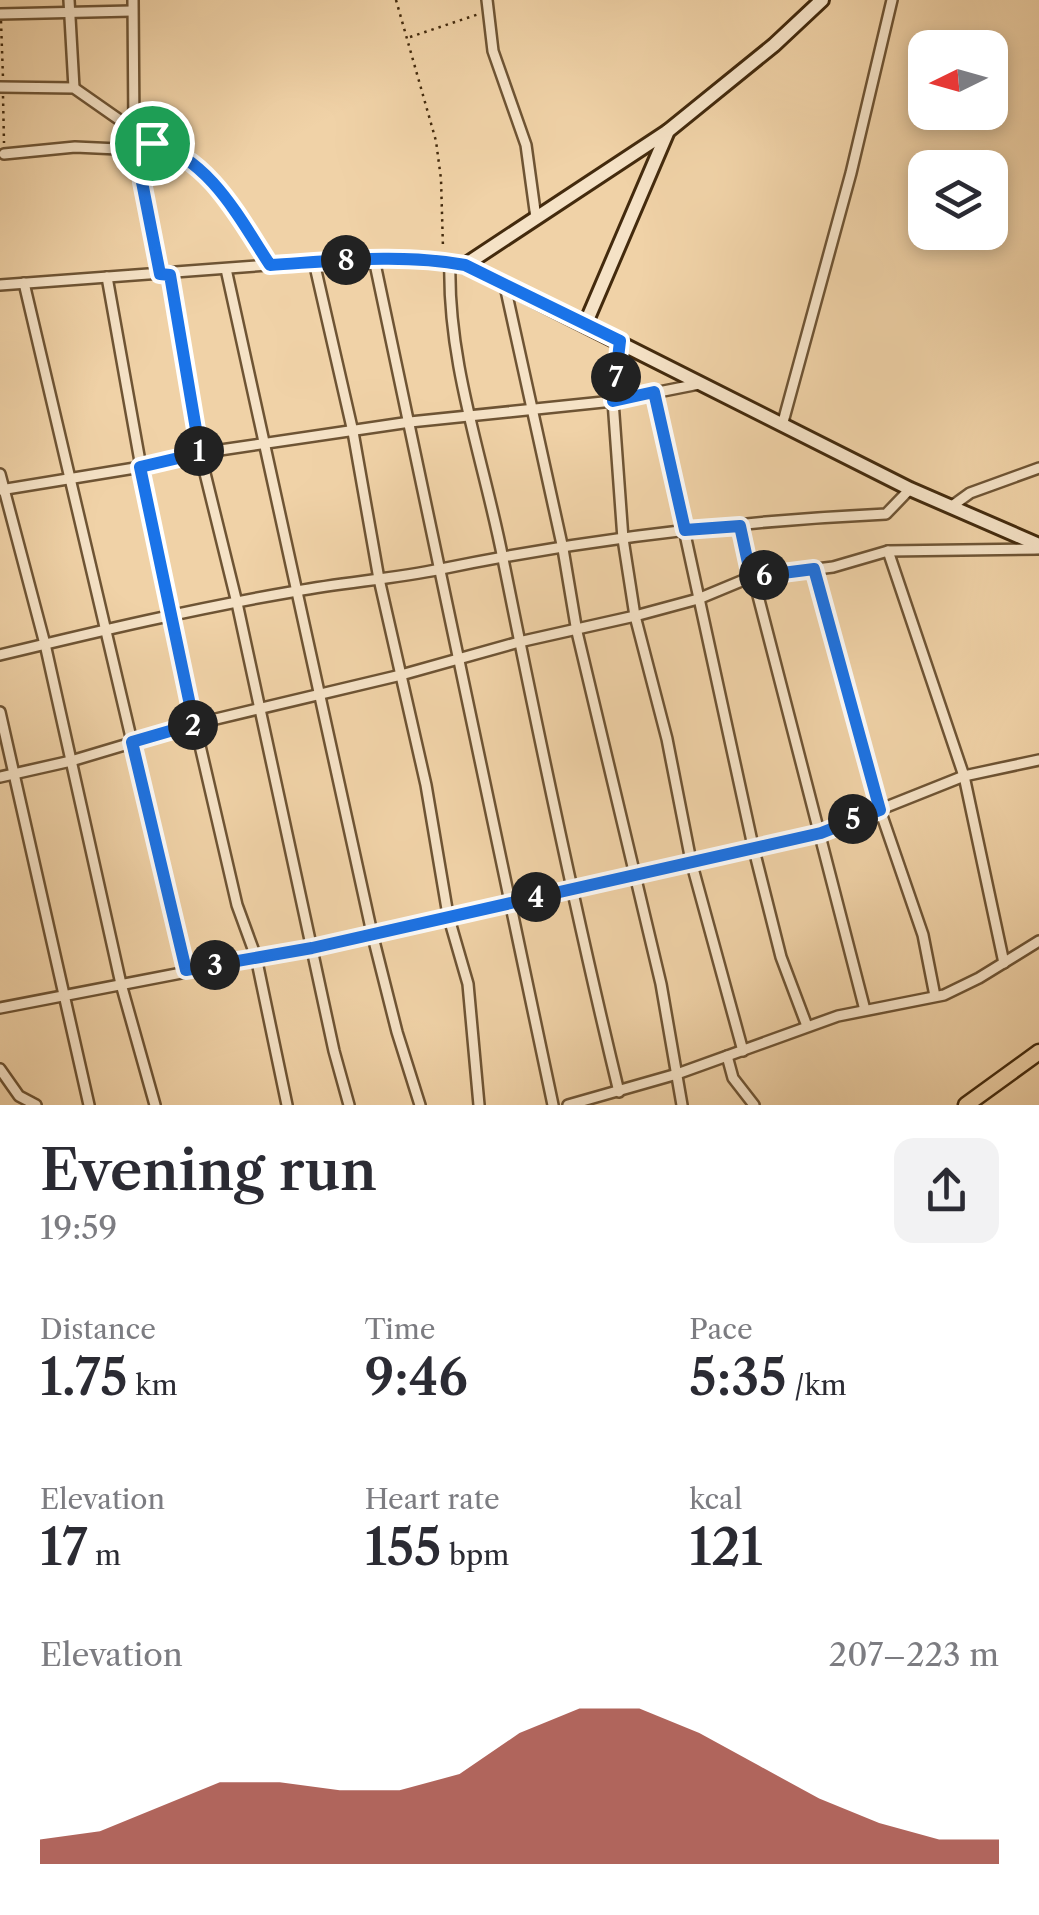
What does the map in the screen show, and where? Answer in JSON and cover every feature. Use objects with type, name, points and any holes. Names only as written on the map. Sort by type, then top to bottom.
[{"type":"main road","points":[[966,1105],[1039,1052]]},
{"type":"street","points":[[465,265],[668,130],[774,45],[822,0]]},
{"type":"street","points":[[783,422],[892,0]]},
{"type":"street","points":[[0,14],[69,6],[133,5],[134,130],[142,182],[349,1105]]},
{"type":"street","points":[[69,6],[74,88]]},
{"type":"street","points":[[488,6],[494,51],[526,145],[536,218]]},
{"type":"street","points":[[0,87],[74,88],[134,130]]},
{"type":"street","points":[[585,324],[668,130]]},
{"type":"street","points":[[4,154],[75,147],[140,150],[152,143],[168,148],[189,160],[221,191],[270,265]]},
{"type":"street","points":[[374,259],[553,1105]]},
{"type":"street","points":[[0,285],[374,259],[465,265],[910,489],[1039,547]]},
{"type":"street","points":[[447,261],[449,302],[468,415],[503,556],[570,890],[618,1092]]},
{"type":"street","points":[[314,262],[354,432],[379,579],[426,785],[448,915],[468,984],[479,1105]]},
{"type":"street","points":[[226,269],[372,933],[420,1105]]},
{"type":"street","points":[[107,277],[140,467],[194,724],[237,905],[256,957],[287,1105]]},
{"type":"street","points":[[24,284],[186,970]]},
{"type":"street","points":[[505,286],[682,1105]]},
{"type":"street","points":[[620,341],[613,401],[623,539],[635,616],[691,860],[743,1051]]},
{"type":"street","points":[[2,490],[264,443],[468,415],[613,401],[699,384]]},
{"type":"street","points":[[654,392],[753,846],[781,956],[807,1026]]},
{"type":"street","points":[[952,506],[970,494],[1039,468]]},
{"type":"street","points":[[0,474],[45,644],[121,984],[154,1105]]},
{"type":"street","points":[[0,655],[172,615],[503,556],[770,519],[886,514],[910,489]]},
{"type":"street","points":[[740,526],[865,1010]]},
{"type":"street","points":[[0,776],[71,761],[194,724],[401,675],[519,642],[577,632],[698,599],[751,577],[833,568],[888,552],[1039,547]]},
{"type":"street","points":[[888,552],[964,776],[1004,963]]},
{"type":"street","points":[[814,569],[880,810],[923,935],[936,996]]},
{"type":"street","points":[[0,712],[88,1105]]},
{"type":"street","points":[[0,1008],[312,948],[821,833],[964,776],[1039,760]]},
{"type":"street","points":[[568,1105],[678,1074],[807,1026],[936,996],[980,978],[1039,942]]},
{"type":"street","points":[[726,1056],[733,1078],[754,1105]]},
{"type":"street","points":[[0,1069],[19,1096],[36,1105]]},
{"type":"path","points":[[396,0],[436,141],[447,261]]},
{"type":"path","points":[[409,38],[488,6]]},
{"type":"route","points":[[152,143],[189,160],[221,191],[270,265],[335,260],[444,260],[465,265],[620,341],[613,401],[654,392],[685,530],[740,526],[751,577],[814,569],[880,810],[821,833],[312,948],[186,970],[132,742],[194,724],[140,467],[200,453],[170,275],[160,274],[142,182],[140,150],[152,143]]}]
